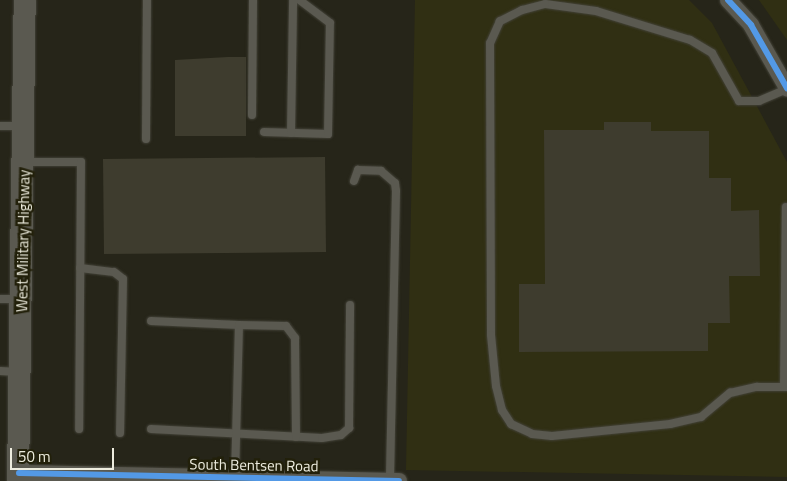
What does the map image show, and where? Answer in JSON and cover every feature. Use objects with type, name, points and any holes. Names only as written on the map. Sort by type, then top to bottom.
[{"type":"main road","name":"West Military Highway","points":[[18,477],[10,372],[22,300],[25,0]]},
{"type":"street","points":[[728,0],[752,26],[787,88]]},
{"type":"street","name":"South Bentsen Road","points":[[18,477],[235,477],[399,481]]},
{"type":"lane","points":[[146,139],[147,0]]},
{"type":"lane","points":[[252,115],[253,0]]},
{"type":"lane","points":[[291,132],[293,0]]},
{"type":"lane","points":[[264,132],[328,134],[330,22],[300,0]]},
{"type":"lane","points":[[786,207],[786,387],[757,387],[730,394],[701,417],[670,424],[552,436],[532,434],[511,424],[502,410],[496,386],[491,335],[490,43],[500,21],[522,10],[544,4],[596,11],[690,40],[712,53],[739,101],[759,101],[787,88]]},
{"type":"lane","points":[[0,126],[23,126]]},
{"type":"lane","points":[[24,162],[80,162],[80,429]]},
{"type":"lane","points":[[354,181],[358,170],[380,171],[395,183],[396,191],[390,481]]},
{"type":"lane","points":[[80,268],[114,272],[123,279],[120,433]]},
{"type":"lane","points":[[0,299],[22,300]]},
{"type":"lane","points":[[151,429],[331,438],[349,428],[350,305]]},
{"type":"lane","points":[[151,321],[286,326],[295,338],[296,437]]},
{"type":"lane","points":[[235,477],[239,325]]},
{"type":"shaded area","points":[[415,0],[689,0],[712,23],[787,162],[787,477],[406,470]]},
{"type":"shaded area","points":[[759,0],[787,0],[787,40]]},
{"type":"building","points":[[246,57],[246,136],[175,136],[175,60]]},
{"type":"building","points":[[604,122],[651,122],[651,131],[709,131],[709,178],[731,178],[731,211],[759,210],[760,276],[729,276],[730,323],[708,323],[708,351],[519,352],[519,284],[545,284],[544,130],[604,130]]},
{"type":"building","points":[[325,157],[326,252],[104,254],[103,159]]},
{"type":"cycle path","points":[[728,0],[751,25],[787,88]]},
{"type":"cycle path","points":[[19,473],[399,481]]}]
